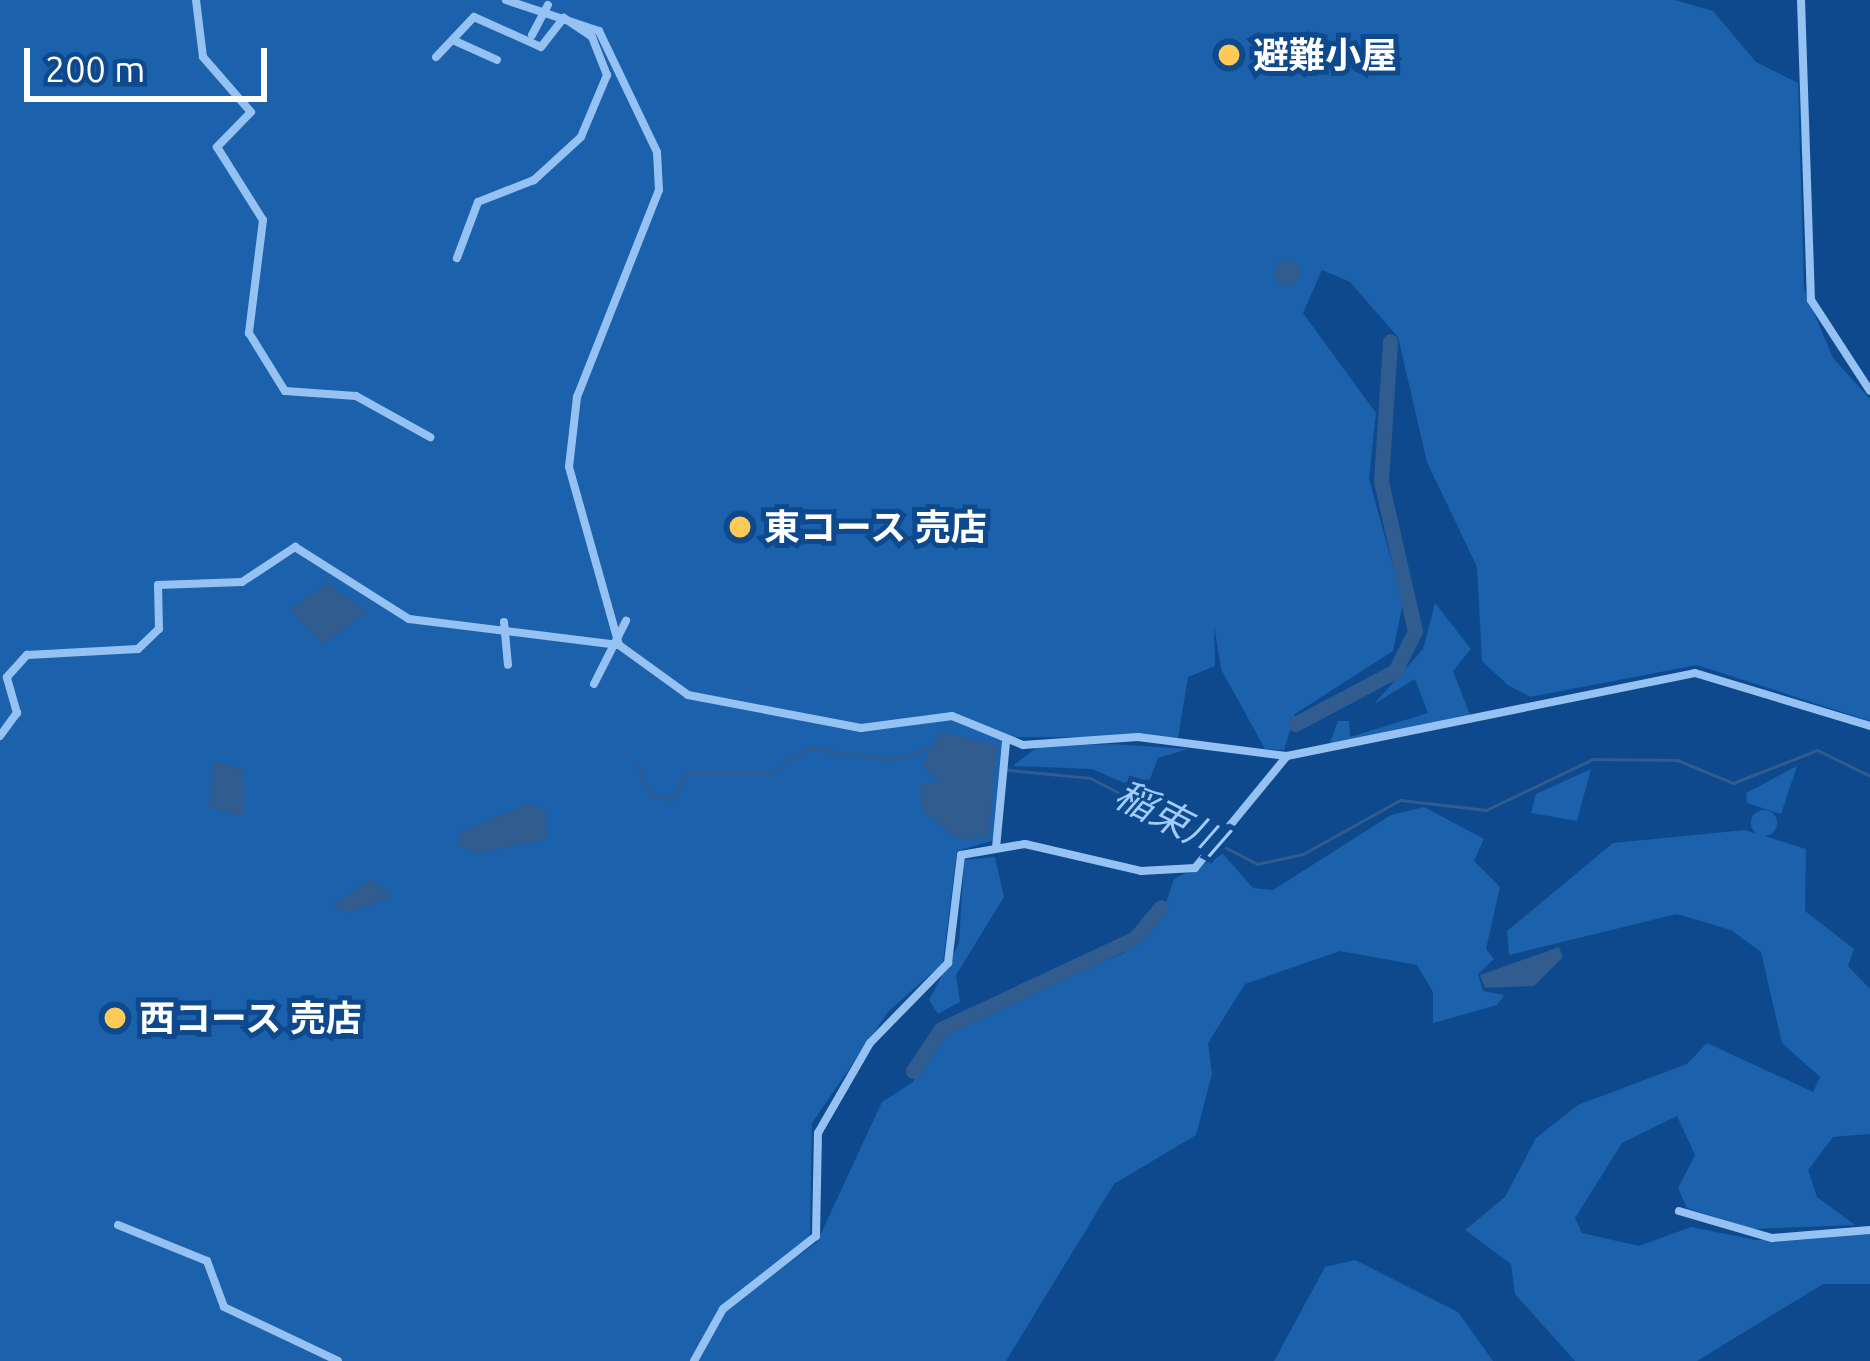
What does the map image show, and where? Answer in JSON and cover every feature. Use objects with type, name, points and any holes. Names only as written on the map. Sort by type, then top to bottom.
[{"type":"street","points":[[196,0],[202,57],[251,112],[217,147],[263,220],[249,333],[286,391],[356,396],[430,437]]},
{"type":"street","points":[[506,0],[599,31],[659,161],[659,190],[578,397],[568,448],[620,645]]},
{"type":"street","points":[[1801,0],[1811,299],[1870,391]]},
{"type":"street","points":[[532,35],[548,5]]},
{"type":"street","points":[[436,57],[478,17],[532,35],[541,47],[564,18]]},
{"type":"street","points":[[457,258],[478,202],[543,172],[581,137],[604,88],[592,37],[564,18]]},
{"type":"street","points":[[454,41],[497,60]]},
{"type":"street","points":[[0,736],[17,713],[8,677],[27,655],[138,649],[159,629],[158,585],[242,582],[295,547],[409,619],[620,645],[711,704],[861,728],[944,715],[1006,742],[1138,737],[1287,756],[1695,673],[1870,726]]},
{"type":"street","points":[[594,684],[626,621]]},
{"type":"street","points":[[504,622],[508,665]]},
{"type":"street","points":[[996,848],[1006,742]]},
{"type":"street","points":[[694,1361],[723,1309],[811,1245],[820,1126],[870,1043],[948,963],[961,855],[1033,845],[1152,873],[1195,868],[1225,844],[1287,756]]},
{"type":"street","points":[[1678,1211],[1772,1238],[1870,1229]]},
{"type":"street","points":[[118,1225],[207,1261],[224,1307],[338,1361]]},
{"type":"shaded area","points":[[0,0],[1675,0],[1713,11],[1756,62],[1798,83],[1804,289],[1833,358],[1870,399],[1870,721],[1697,665],[1530,697],[1508,685],[1482,661],[1477,567],[1427,462],[1398,337],[1350,282],[1322,270],[1303,313],[1376,413],[1369,479],[1403,603],[1393,651],[1295,714],[1284,750],[1265,749],[1221,669],[1214,625],[1215,666],[1188,677],[1178,738],[1008,737],[998,839],[957,851],[943,963],[888,1012],[812,1123],[810,1237],[721,1306],[691,1361],[0,1361]]},
{"type":"shaded area","points":[[1287,260],[1300,273],[1287,286],[1274,273]]},
{"type":"shaded area","points":[[327,582],[367,612],[324,644],[290,610]]},
{"type":"shaded area","points":[[1435,603],[1471,649],[1453,671],[1470,715],[1329,746],[1338,721],[1349,721],[1350,737],[1428,713],[1415,679],[1374,704],[1423,649]]},
{"type":"shaded area","points":[[940,732],[997,745],[988,837],[959,840],[921,809],[920,785],[941,781],[922,766]]},
{"type":"shaded area","points":[[1112,744],[1188,749],[1158,758],[1145,792],[1092,769],[1013,766],[1037,747]]},
{"type":"shaded area","points":[[214,760],[244,771],[244,817],[209,807]]},
{"type":"shaded area","points":[[1797,766],[1781,814],[1747,803],[1746,793]]},
{"type":"shaded area","points":[[1591,769],[1577,821],[1531,813],[1536,794]]},
{"type":"shaded area","points":[[527,804],[545,809],[547,839],[479,853],[458,847],[461,832]]},
{"type":"shaded area","points":[[1424,807],[1484,839],[1474,861],[1500,887],[1486,949],[1494,959],[1478,974],[1483,991],[1504,995],[1497,1005],[1433,1023],[1433,992],[1417,965],[1340,951],[1245,984],[1208,1043],[1212,1074],[1196,1135],[1114,1184],[1006,1361],[697,1361],[726,1310],[817,1242],[882,1102],[913,1082],[938,1034],[1124,953],[1161,918],[1174,879],[1223,854],[1253,888],[1273,890],[1391,815]]},
{"type":"shaded area","points":[[1764,810],[1777,823],[1764,836],[1751,823]]},
{"type":"shaded area","points":[[1745,830],[1806,849],[1805,911],[1854,949],[1848,966],[1870,989],[1870,1134],[1833,1137],[1808,1170],[1817,1197],[1855,1225],[1752,1229],[1687,1208],[1678,1188],[1695,1155],[1677,1116],[1622,1143],[1575,1218],[1582,1233],[1639,1246],[1691,1227],[1756,1240],[1870,1234],[1870,1284],[1823,1284],[1697,1361],[1575,1361],[1515,1294],[1511,1264],[1465,1230],[1505,1197],[1536,1138],[1578,1105],[1687,1064],[1707,1043],[1813,1092],[1820,1077],[1782,1043],[1761,952],[1731,930],[1677,914],[1509,955],[1507,931],[1613,843]]},
{"type":"shaded area","points":[[995,857],[1004,897],[956,975],[960,1002],[938,1014],[929,1000],[959,943],[964,860]]},
{"type":"shaded area","points":[[370,879],[393,897],[347,913],[331,906]]},
{"type":"shaded area","points":[[1559,947],[1563,957],[1534,986],[1485,988],[1480,975]]},
{"type":"shaded area","points":[[1355,1260],[1458,1312],[1493,1361],[1274,1361],[1325,1267]]},
{"type":"waterway","points":[[1295,724],[1395,671],[1415,631],[1381,481],[1390,341]]},
{"type":"waterway","points":[[637,765],[649,794],[672,800],[685,773],[772,773],[807,748],[891,760],[940,745]]},
{"type":"waterway","name":"稲束川","points":[[999,769],[1090,778],[1257,864],[1303,854],[1400,800],[1486,810],[1593,759],[1677,760],[1733,783],[1817,750],[1870,776]]},
{"type":"waterway","points":[[913,1071],[941,1029],[1135,938],[1161,907]]},
{"type":"place","name":"避難小屋","points":[[1229,55]]},
{"type":"place","name":"東コース 売店","points":[[740,527]]},
{"type":"place","name":"西コース 売店","points":[[115,1018]]}]
